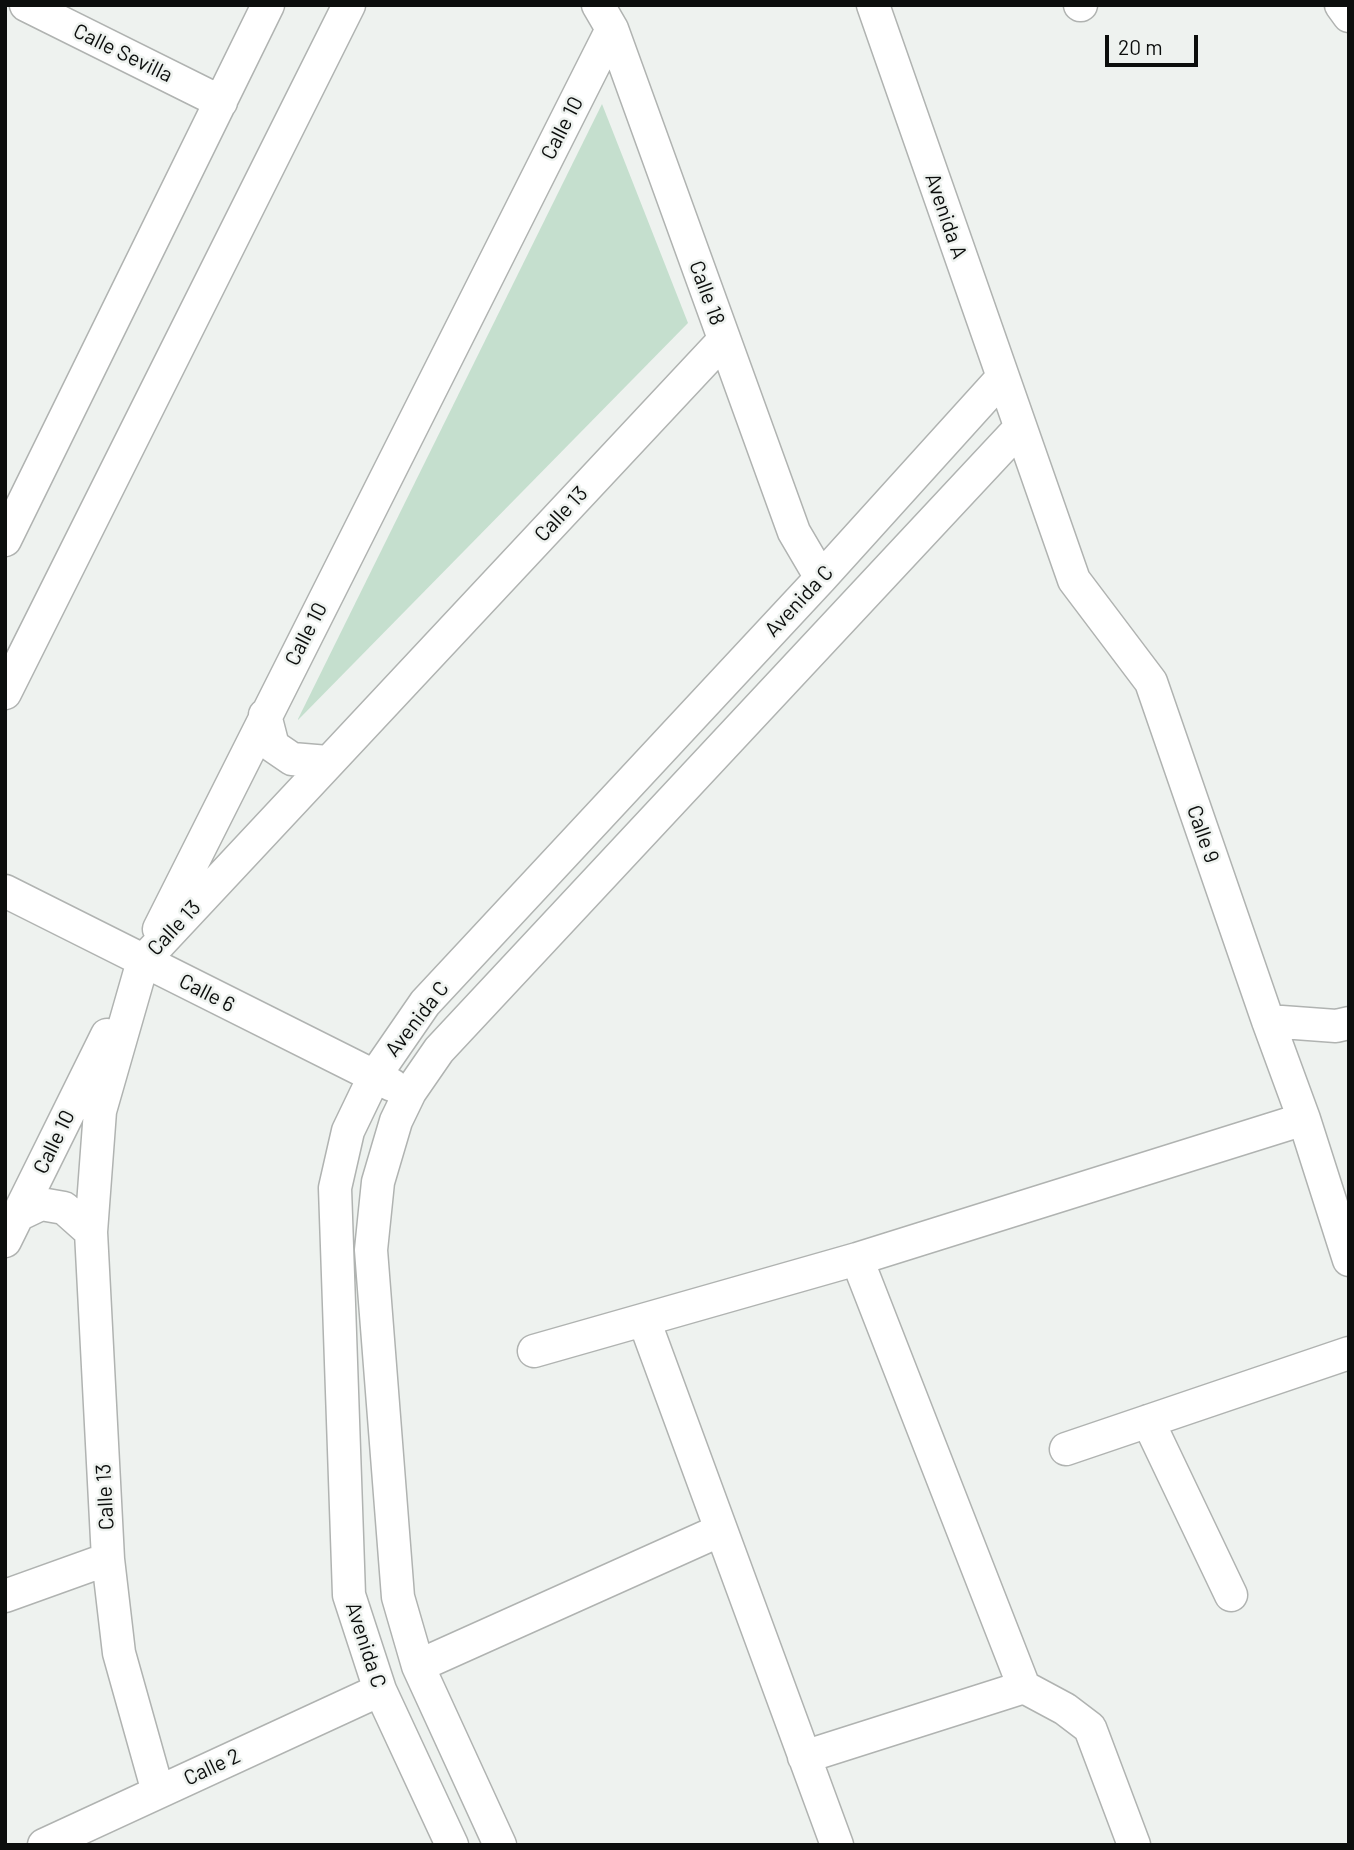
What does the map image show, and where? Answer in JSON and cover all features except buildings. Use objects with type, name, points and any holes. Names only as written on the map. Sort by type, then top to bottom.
[{"type":"street","name":"Calle Sevilla","points":[[26,5],[221,102]]},
{"type":"street","points":[[5,540],[268,5]]},
{"type":"street","points":[[5,693],[349,5]]},
{"type":"street","name":"Avenida A","points":[[873,5],[1020,428]]},
{"type":"street","points":[[1341,5],[1349,16]]},
{"type":"street","name":"Calle 18","points":[[605,17],[794,532],[821,578]]},
{"type":"street","name":"Calle 10","points":[[11,1228],[265,715],[605,17]]},
{"type":"street","name":"Calle 13","points":[[158,1792],[119,1653],[108,1559],[91,1232],[100,1111],[143,961],[724,340]]},
{"type":"street","name":"Avenida C","points":[[452,1845],[380,1690],[349,1595],[335,1188],[348,1131],[374,1077],[425,1003],[821,578],[1002,378]]},
{"type":"street","name":"Avenida C","points":[[500,1845],[418,1666],[398,1597],[371,1250],[378,1182],[396,1121],[410,1092],[439,1050],[1020,428]]},
{"type":"street","name":"Calle 9","points":[[1020,428],[1074,580],[1151,682],[1304,1119],[1349,1259]]},
{"type":"street","points":[[265,715],[274,746],[292,759],[328,762]]},
{"type":"street","name":"Calle 6","points":[[5,891],[374,1077],[410,1092]]},
{"type":"street","points":[[1268,1021],[1336,1026],[1349,1023]]},
{"type":"street","points":[[534,1351],[858,1259],[1304,1119]]},
{"type":"street","points":[[11,1228],[41,1204],[64,1208],[91,1232]]},
{"type":"street","points":[[858,1259],[1024,1687],[1065,1709],[1090,1728],[1134,1845]]},
{"type":"street","points":[[644,1320],[837,1845]]},
{"type":"street","points":[[1066,1449],[1349,1353]]},
{"type":"street","points":[[1148,1422],[1231,1595]]},
{"type":"street","points":[[418,1666],[721,1530]]},
{"type":"street","points":[[5,1596],[108,1559]]},
{"type":"street","points":[[804,1757],[1024,1687]]},
{"type":"street","name":"Calle 2","points":[[44,1845],[380,1690]]},
{"type":"green space","points":[[602,104],[688,323],[298,720],[298,719]]}]
